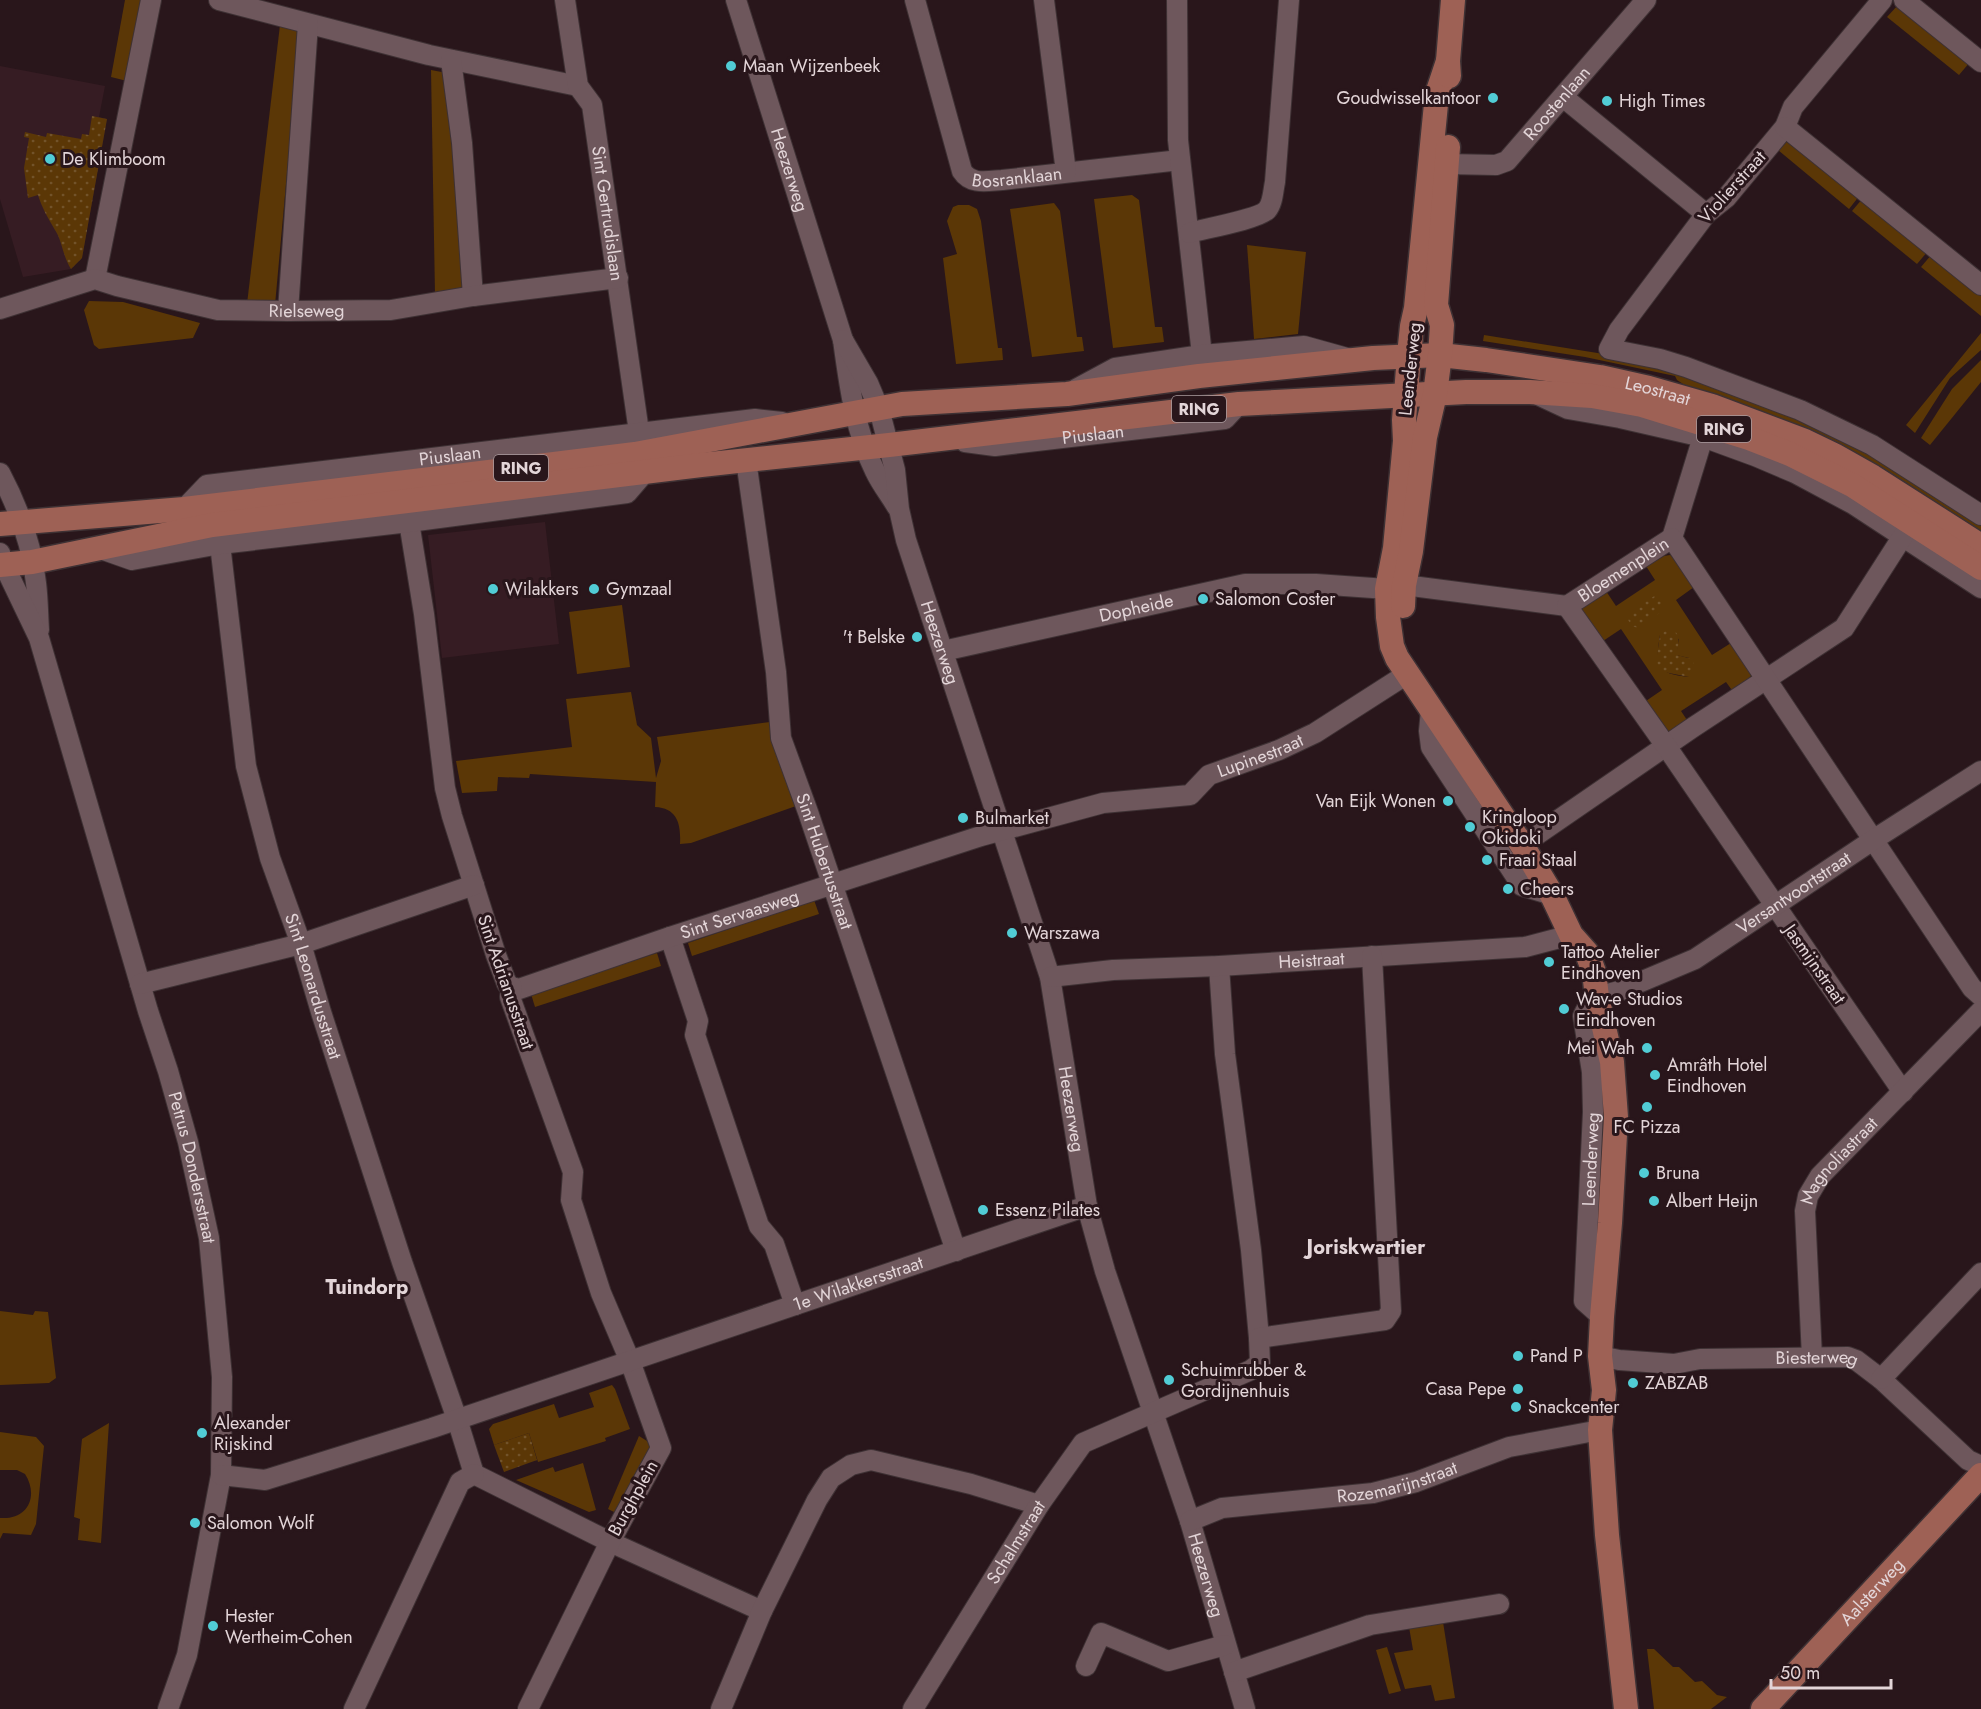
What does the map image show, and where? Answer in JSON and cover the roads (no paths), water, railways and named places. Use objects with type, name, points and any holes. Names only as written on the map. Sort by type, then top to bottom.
[{"type":"main road","name":"Leenderweg","points":[[1454,0],[1448,61],[1452,97],[1436,305],[1442,325],[1440,355],[1435,394],[1425,437],[1411,551],[1396,587],[1388,617],[1392,646],[1397,658],[1522,845],[1552,895],[1571,935],[1587,953],[1594,972],[1597,997],[1612,1062],[1616,1117],[1602,1317],[1601,1363],[1596,1380],[1594,1404],[1600,1423],[1607,1535],[1626,1709]]},
{"type":"main road","name":"Leenderweg","points":[[1396,587],[1395,548],[1406,441],[1404,420],[1408,356],[1416,308],[1437,94],[1448,61]]},
{"type":"main road","name":"Leostraat","points":[[1408,356],[1440,355],[1486,360],[1600,377],[1722,409],[1796,437],[1834,455],[1882,482],[1981,546]]},
{"type":"main road","name":"Piuslaan","points":[[11,522],[184,508],[635,454],[902,404],[1067,394],[1199,376],[1408,356]]},
{"type":"main road","name":"Leostraat","points":[[1406,396],[1530,392],[1592,396],[1642,405],[1749,438],[1790,454],[1852,485],[1981,568]]},
{"type":"main road","name":"Piuslaan","points":[[1,561],[32,562],[212,525],[646,471],[1239,404],[1406,396]]},
{"type":"main road","name":"Aalsterweg","points":[[1763,1709],[1981,1475]]},
{"type":"street","points":[[0,309],[95,279],[151,0]]},
{"type":"street","points":[[219,0],[451,60],[578,86]]},
{"type":"street","name":"Sint Gertrudislaan","points":[[565,0],[578,86],[592,105],[639,432]]},
{"type":"street","name":"Heezerweg","points":[[736,0],[843,340],[849,387],[868,411],[877,446],[897,485],[899,509],[906,540],[1050,977],[1087,1206],[1105,1271],[1191,1521],[1245,1709]]},
{"type":"street","name":"Bosranklaan","points":[[915,0],[962,171],[966,178],[977,182],[1180,160]]},
{"type":"street","points":[[1044,0],[1066,172]]},
{"type":"street","points":[[1177,0],[1180,160],[1202,355]]},
{"type":"street","points":[[1189,233],[1256,216],[1267,211],[1275,182],[1289,0]]},
{"type":"street","name":"Roostenlaan","points":[[1446,164],[1496,165],[1507,161],[1646,0]]},
{"type":"street","name":"Violierstraat","points":[[1609,349],[1619,330],[1706,214],[1726,198],[1785,127],[1793,107],[1882,0]]},
{"type":"street","points":[[1904,0],[1981,62]]},
{"type":"street","points":[[288,310],[308,24]]},
{"type":"street","points":[[451,60],[462,143],[473,296]]},
{"type":"street","points":[[1563,97],[1706,214]]},
{"type":"street","points":[[1785,127],[1981,285]]},
{"type":"street","name":"Rielseweg","points":[[95,279],[218,310],[391,310],[473,296],[618,278]]},
{"type":"street","name":"Piuslaan","points":[[1067,394],[1115,368],[1202,355],[1304,346],[1353,360]]},
{"type":"street","name":"Leostraat","points":[[1609,349],[1660,359],[1686,367],[1800,410],[1872,445],[1981,515]]},
{"type":"street","name":"Leostraat","points":[[1530,392],[1568,409],[1704,437],[1795,473],[1835,494],[1903,536],[1981,588]]},
{"type":"street","name":"Piuslaan","points":[[184,508],[207,485],[754,419],[798,423]]},
{"type":"street","points":[[1672,538],[1704,437]]},
{"type":"street","name":"Sint Hubertusstraat","points":[[746,460],[777,672],[781,738],[956,1251]]},
{"type":"street","points":[[98,548],[132,560],[220,544],[410,522],[627,492],[646,471]]},
{"type":"street","name":"Petrus Dondersstraat","points":[[0,473],[12,496],[11,522],[32,562],[36,582],[39,638]]},
{"type":"street","name":"Sint Adrianusstraat","points":[[410,522],[424,614],[445,788],[452,816],[507,984],[512,987],[510,997],[573,1172],[571,1200],[601,1293],[630,1361]]},
{"type":"street","points":[[1522,845],[1844,628],[1903,536]]},
{"type":"street","name":"Bloemenplein","points":[[1666,746],[1567,606],[1672,538],[1972,988],[1981,996]]},
{"type":"street","name":"Sint Leonardusstraat","points":[[220,544],[246,766],[270,858],[301,944],[402,1262],[457,1419]]},
{"type":"street","name":"Petrus Dondersstraat","points":[[1,561],[39,638],[188,1142],[208,1238],[216,1299],[222,1377],[221,1475],[187,1655],[168,1709]]},
{"type":"street","name":"Dopheide","points":[[943,651],[1245,584],[1396,587],[1567,606]]},
{"type":"street","name":"Lupinestraat","points":[[1001,831],[1103,803],[1190,795],[1196,786],[1209,775],[1279,750],[1315,733],[1407,674]]},
{"type":"street","points":[[1431,710],[1429,731],[1431,747],[1522,886],[1552,895]]},
{"type":"street","name":"Jasmijnstraat","points":[[1666,746],[1903,1092]]},
{"type":"street","name":"Versantvoortstraat","points":[[1597,997],[1619,991],[1695,959],[1981,771]]},
{"type":"street","name":"Sint Servaasweg","points":[[512,987],[519,989],[670,937],[1001,831]]},
{"type":"street","points":[[140,984],[301,944],[474,885]]},
{"type":"street","name":"Heistraat","points":[[1050,977],[1113,970],[1219,966],[1525,947],[1571,935]]},
{"type":"street","points":[[670,937],[698,1021],[695,1035],[759,1226],[774,1244],[795,1305]]},
{"type":"street","points":[[1219,966],[1225,1054],[1251,1250],[1259,1338],[1385,1320],[1391,1311],[1372,956]]},
{"type":"street","name":"Leenderweg","points":[[1597,997],[1588,1006],[1583,1016],[1592,1072],[1593,1112],[1584,1301],[1602,1317]]},
{"type":"street","name":"Magnoliastraat","points":[[1812,1357],[1805,1210],[1808,1196],[1820,1176],[1981,1011]]},
{"type":"street","name":"1e Wilakkersstraat","points":[[630,1361],[1087,1206]]},
{"type":"street","name":"Biesterweg","points":[[1601,1363],[1619,1360],[1674,1364],[1700,1359],[1848,1357],[1856,1360],[1881,1379],[1981,1272]]},
{"type":"street","name":"Schalmstraat","points":[[913,1709],[1039,1505],[1083,1443],[1251,1370],[1260,1363],[1259,1338]]},
{"type":"street","points":[[221,1475],[265,1480],[630,1361]]},
{"type":"street","name":"Burghplein","points":[[474,1474],[610,1542],[661,1448],[630,1361]]},
{"type":"street","points":[[1881,1379],[1968,1460],[1981,1466]]},
{"type":"street","points":[[354,1709],[460,1482],[474,1474],[457,1419]]},
{"type":"street","name":"Rozemarijnstraat","points":[[1191,1521],[1222,1508],[1373,1493],[1416,1482],[1523,1444],[1600,1423]]},
{"type":"street","points":[[721,1709],[762,1611],[817,1500],[831,1478],[851,1465],[871,1460],[971,1484],[1039,1505]]},
{"type":"street","points":[[528,1709],[610,1542],[762,1611]]},
{"type":"street","points":[[1233,1672],[1370,1625],[1499,1604]]},
{"type":"street","points":[[1086,1666],[1101,1633],[1168,1661],[1225,1645]]},
{"type":"place","name":"Maan Wijzenbeek","points":[[731,66]]},
{"type":"place","name":"Goudwisselkantoor","points":[[1493,98]]},
{"type":"place","name":"High Times","points":[[1607,101]]},
{"type":"place","name":"De Klimboom","points":[[50,159]]},
{"type":"place","name":"Wilakkers","points":[[493,589]]},
{"type":"place","name":"Gymzaal","points":[[594,589]]},
{"type":"place","name":"Salomon Coster","points":[[1203,599]]},
{"type":"place","name":"'t Belske","points":[[917,637]]},
{"type":"place","name":"Van Eijk Wonen","points":[[1448,801]]},
{"type":"place","name":"Bulmarket","points":[[963,818]]},
{"type":"place","name":"Kringloop Okidoki","points":[[1470,827]]},
{"type":"place","name":"Fraai Staal","points":[[1487,860]]},
{"type":"place","name":"Cheers","points":[[1508,889]]},
{"type":"place","name":"Warszawa","points":[[1012,933]]},
{"type":"place","name":"Tattoo Atelier Eindhoven","points":[[1549,962]]},
{"type":"place","name":"Wav-e Studios Eindhoven","points":[[1564,1009]]},
{"type":"place","name":"Mei Wah","points":[[1647,1048]]},
{"type":"place","name":"Amrâth Hotel Eindhoven","points":[[1655,1075]]},
{"type":"place","name":"FC Pizza","points":[[1647,1107]]},
{"type":"place","name":"Bruna","points":[[1644,1173]]},
{"type":"place","name":"Albert Heijn","points":[[1654,1201]]},
{"type":"place","name":"Essenz Pilates","points":[[983,1210]]},
{"type":"place","name":"Pand P","points":[[1518,1356]]},
{"type":"place","name":"Schuimrubber & Gordijnenhuis","points":[[1169,1380]]},
{"type":"place","name":"ZABZAB","points":[[1633,1383]]},
{"type":"place","name":"Casa Pepe","points":[[1518,1389]]},
{"type":"place","name":"Snackcenter","points":[[1516,1407]]},
{"type":"place","name":"Alexander Rijskind","points":[[202,1433]]},
{"type":"place","name":"Salomon Wolf","points":[[195,1523]]},
{"type":"place","name":"Hester Wertheim-Cohen","points":[[213,1626]]},
{"type":"district","name":"Joriskwartier","points":[[1366,1247]]},
{"type":"district","name":"Tuindorp","points":[[367,1287]]}]
